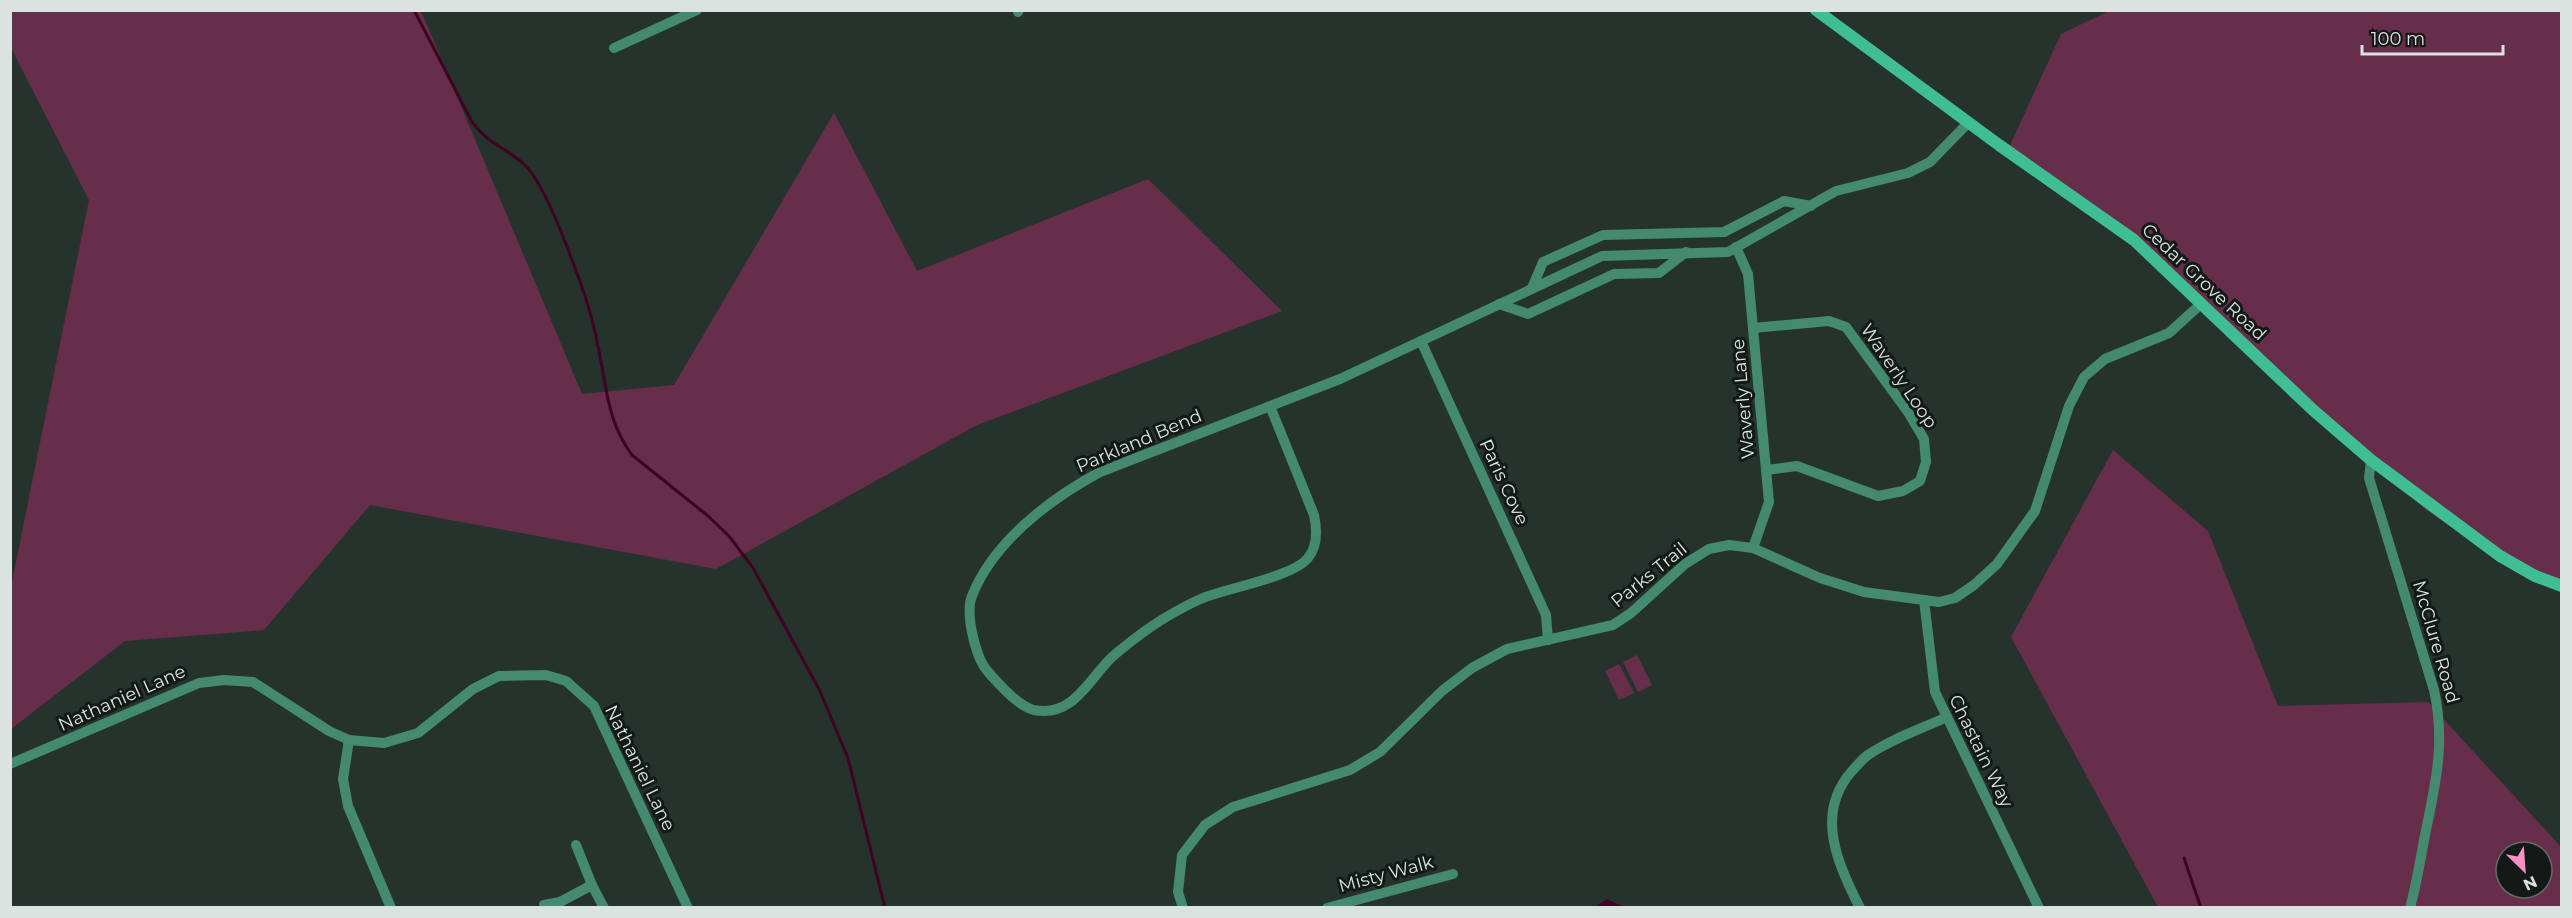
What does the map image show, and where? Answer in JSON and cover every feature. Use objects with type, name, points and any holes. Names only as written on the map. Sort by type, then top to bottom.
[{"type":"main road","name":"Cedar Grove Road","points":[[1816,10],[1968,123],[2134,240],[2313,410],[2371,460],[2500,556],[2535,576],[2562,586]]},
{"type":"street","points":[[614,48],[697,10]]},
{"type":"street","name":"Parkland Bend","points":[[1270,406],[1314,515],[1316,537],[1308,559],[1292,570],[1203,598],[1157,623],[1139,634],[1110,660],[1076,700],[1056,710],[1033,710],[1004,690],[981,663],[971,631],[970,598],[992,561],[1041,508],[1074,486],[1100,472],[1270,406],[1340,379],[1602,256],[1728,252],[1836,191],[1908,173],[1930,162],[1968,123]]},
{"type":"street","points":[[1532,288],[1543,262],[1603,235],[1724,232],[1784,201],[1811,206]]},
{"type":"street","name":"Waverly Lane","points":[[1736,247],[1748,274],[1769,502],[1753,548]]},
{"type":"street","points":[[1499,303],[1528,314],[1614,274],[1659,273],[1686,252]]},
{"type":"street","name":"Parks Trail","points":[[1183,908],[1178,892],[1182,855],[1205,825],[1233,807],[1350,770],[1380,752],[1442,691],[1472,668],[1507,649],[1613,625],[1631,613],[1652,590],[1685,564],[1709,549],[1729,545],[1753,548],[1820,578],[1864,592],[1939,602],[1955,598],[1974,585],[1997,564],[2018,538],[2035,511],[2069,406],[2084,377],[2105,359],[2143,346],[2169,333],[2202,303]]},
{"type":"street","name":"Waverly Loop","points":[[1753,328],[1829,321],[1846,327],[1908,412],[1924,439],[1926,462],[1920,481],[1903,492],[1878,496],[1797,466],[1766,470]]},
{"type":"street","name":"Paris Cove","points":[[1421,340],[1546,615],[1548,639]]},
{"type":"street","name":"McClure Road","points":[[2371,460],[2369,478],[2434,690],[2439,715],[2441,739],[2438,773],[2410,908]]},
{"type":"street","name":"Chastain Way","points":[[1924,600],[1935,692],[2039,908]]},
{"type":"street","name":"Nathaniel Lane","points":[[10,764],[198,683],[224,680],[253,682],[329,731],[349,740],[384,743],[418,733],[473,689],[498,676],[546,675],[566,681],[594,706],[688,908]]},
{"type":"street","points":[[1860,908],[1839,866],[1833,843],[1831,811],[1844,780],[1867,755],[1947,717]]},
{"type":"street","points":[[349,740],[344,779],[348,806],[391,908]]},
{"type":"street","points":[[576,845],[604,908]]},
{"type":"street","name":"Misty Walk","points":[[1327,908],[1453,874]]},
{"type":"street","points":[[544,906],[560,902],[592,885]]},
{"type":"shaded area","points":[[11,10],[421,11],[582,394],[674,385],[834,113],[917,271],[1148,179],[1282,311],[977,425],[716,569],[370,505],[264,630],[125,641],[11,729],[11,587],[89,200],[11,48]]},
{"type":"shaded area","points":[[2109,11],[2561,11],[2561,590],[2535,582],[2426,510],[2148,256],[2006,154],[2061,34]]},
{"type":"shaded area","points":[[2113,450],[2208,531],[2278,706],[2428,702],[2561,847],[2561,907],[2158,907],[2011,637]]},
{"type":"shaded area","points":[[1637,655],[1652,685],[1638,692],[1623,662]]},
{"type":"shaded area","points":[[1619,664],[1634,693],[1619,700],[1605,671]]},
{"type":"shaded area","points":[[1607,899],[1624,907],[1595,907]]},
{"type":"waterway","points":[[414,10],[472,122],[492,142],[525,165],[533,174],[548,202],[585,296],[596,336],[610,408],[624,443],[632,455],[708,516],[729,536],[753,568],[819,689],[848,758],[885,908]]},
{"type":"waterway","points":[[2184,858],[2201,908]]}]
